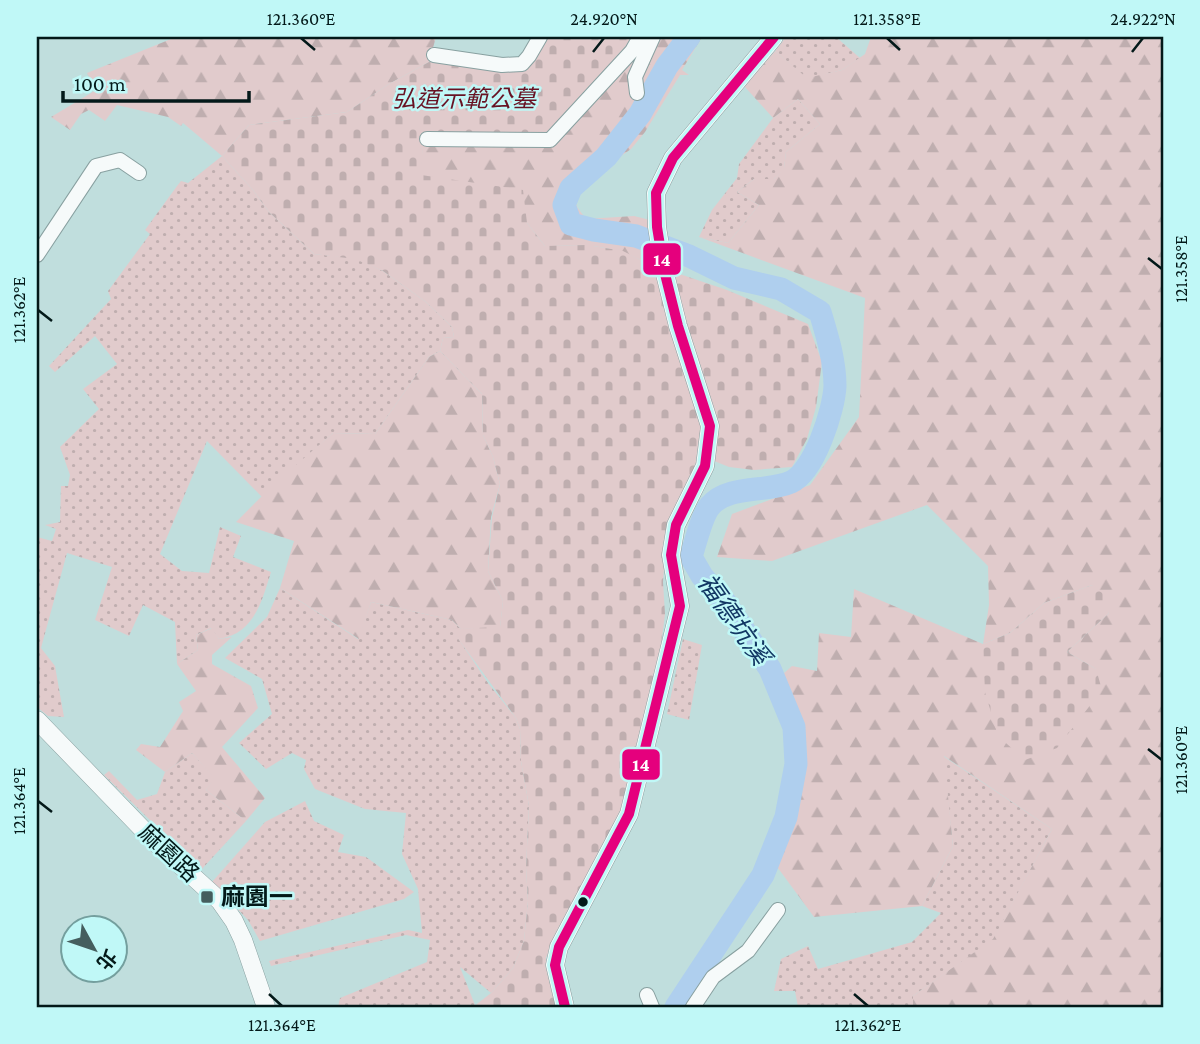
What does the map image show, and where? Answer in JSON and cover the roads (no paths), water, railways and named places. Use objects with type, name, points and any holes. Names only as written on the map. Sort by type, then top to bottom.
[{"type":"street","points":[[434,55],[502,65],[522,64],[540,37]]},
{"type":"street","points":[[428,139],[550,140],[632,51],[640,37]]},
{"type":"street","points":[[637,93],[635,77],[653,37]]},
{"type":"street","points":[[565,1007],[555,965],[559,947],[629,814],[680,607],[671,555],[674,534],[708,454],[710,426],[678,326],[664,270],[657,227],[656,193],[673,158],[774,37]]},
{"type":"street","points":[[37,255],[96,166],[120,160],[139,173]]},
{"type":"street","name":"麻園路","points":[[37,720],[145,831],[220,901],[243,940],[266,1007]]},
{"type":"street","points":[[693,1007],[713,978],[748,951],[778,910]]},
{"type":"waterway","name":"福德坑溪","points":[[676,1007],[763,875],[786,817],[796,764],[794,727],[770,669],[691,557],[704,516],[718,499],[738,492],[781,485],[799,476],[815,454],[831,410],[835,386],[832,358],[820,312],[781,289],[734,278],[689,256],[636,236],[571,224],[564,205],[571,188],[606,157],[640,114],[667,66],[689,37]]},
{"type":"place","name":"麻園一","points":[[207,897]]},
{"type":"park label","name":"弘道示範公墓","points":[[464,99]]}]
